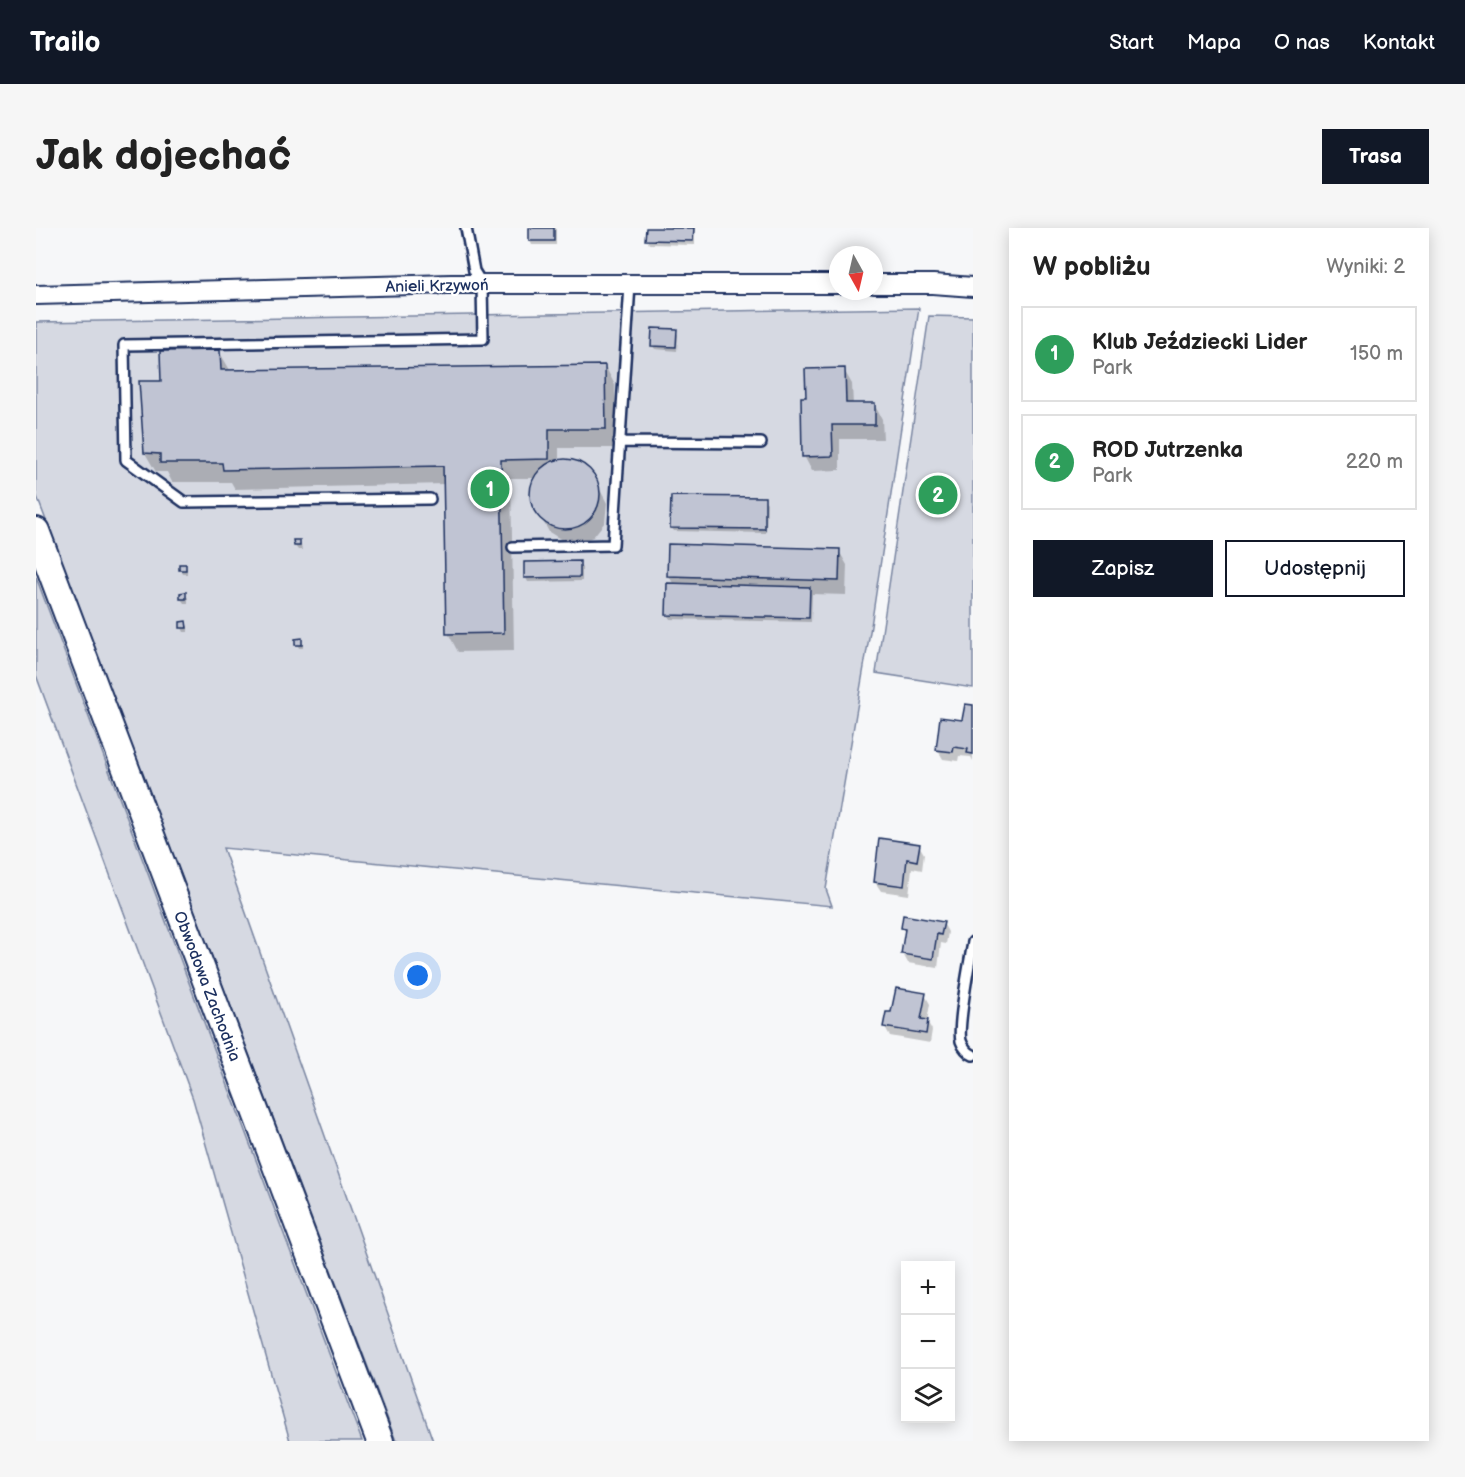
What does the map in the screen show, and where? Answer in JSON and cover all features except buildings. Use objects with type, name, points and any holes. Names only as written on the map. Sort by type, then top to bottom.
[{"type":"main road","name":"Obwodowa Zachodnia","points":[[36,531],[380,1441]]},
{"type":"street","name":"Anieli Krzywoń","points":[[36,295],[482,284],[829,284]]},
{"type":"street","points":[[883,284],[973,286]]},
{"type":"lane","points":[[430,499],[184,502],[126,460],[124,345],[483,339],[482,284],[474,271],[466,228]]},
{"type":"lane","points":[[513,547],[613,545],[630,285]]},
{"type":"lane","points":[[619,442],[761,443]]},
{"type":"lane","points":[[973,942],[961,1024],[961,1041],[973,1056]]},
{"type":"shaded area","points":[[919,308],[871,626],[826,889],[832,906],[223,848],[433,1441],[396,1441],[36,494],[36,322]]},
{"type":"shaded area","points":[[929,316],[973,317],[973,688],[876,673]]},
{"type":"shaded area","points":[[36,577],[362,1441],[290,1441],[193,1099],[36,675]]},
{"type":"place","name":"Klub Jeździecki Lider","points":[[490,489]]},
{"type":"place","name":"ROD Jutrzenka","points":[[938,495]]}]
